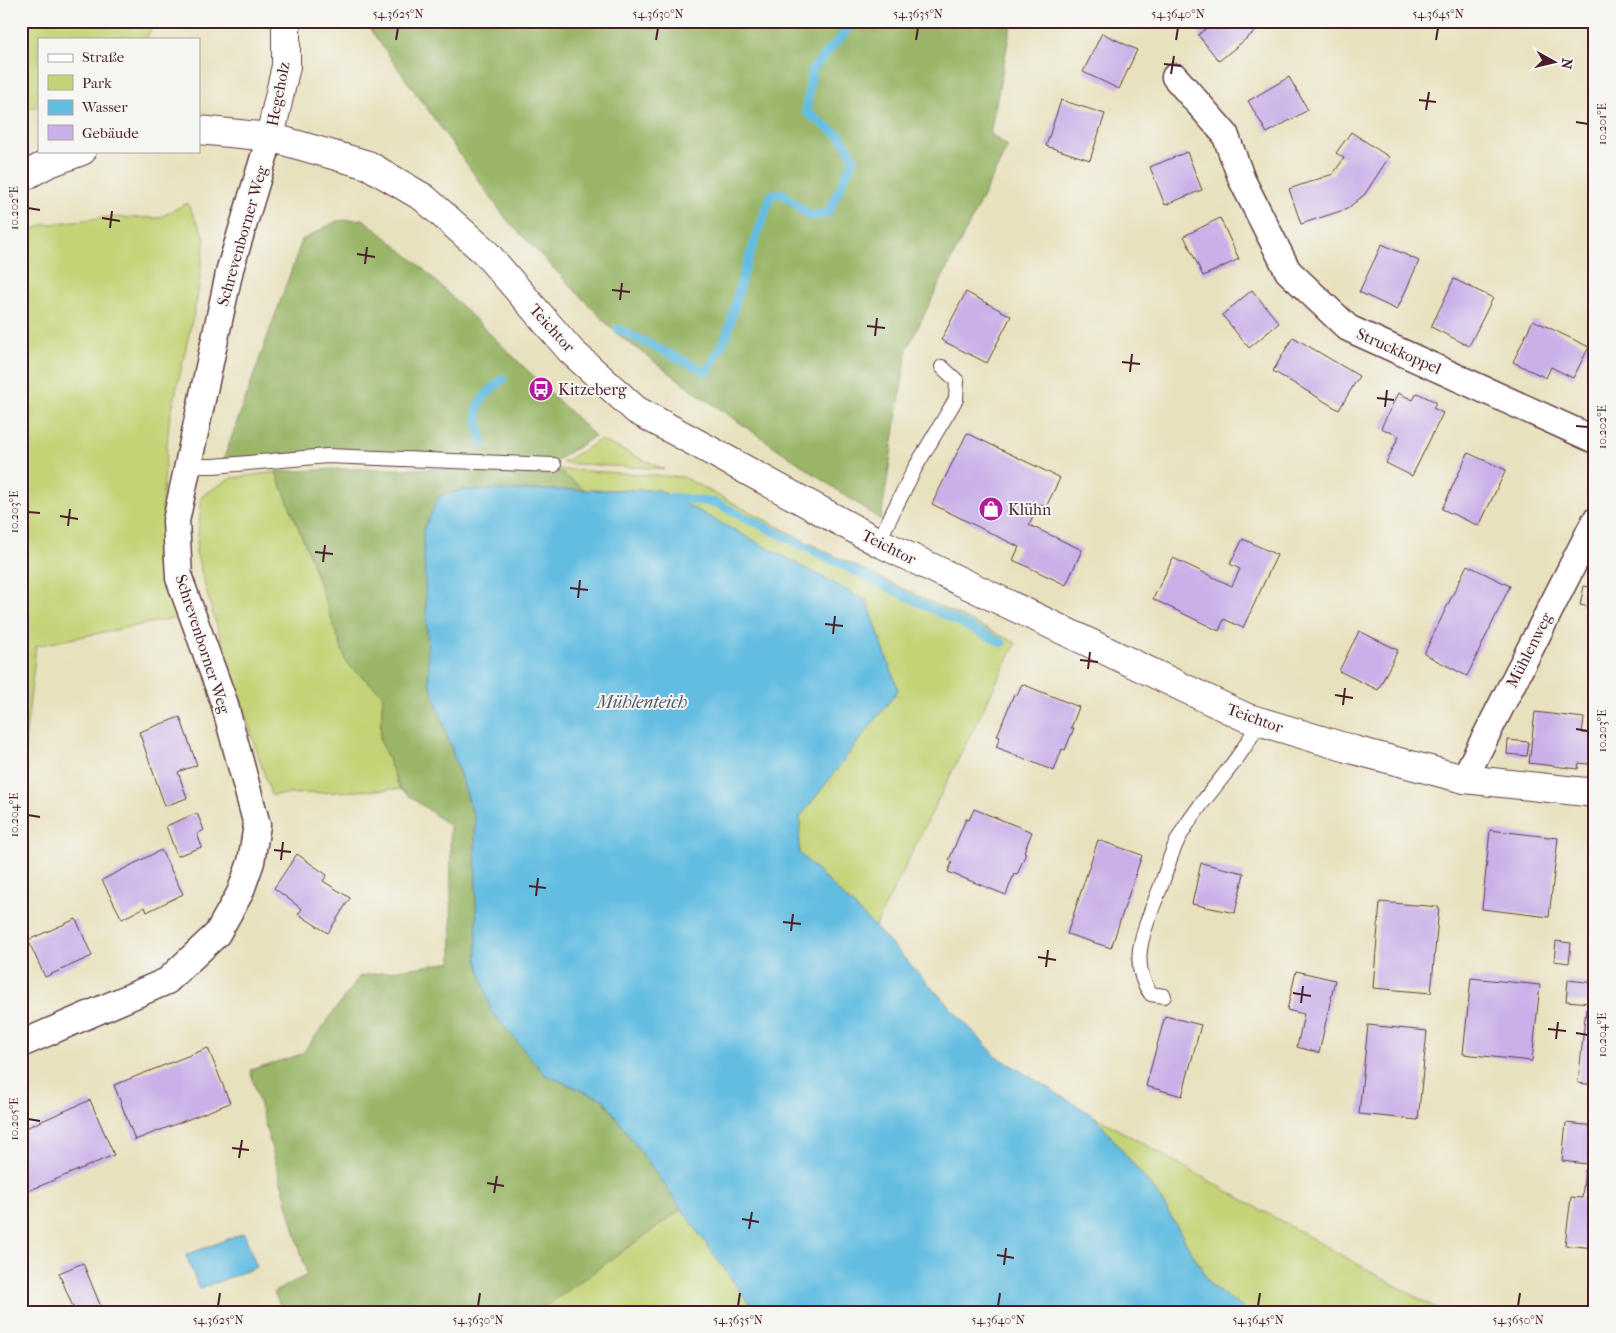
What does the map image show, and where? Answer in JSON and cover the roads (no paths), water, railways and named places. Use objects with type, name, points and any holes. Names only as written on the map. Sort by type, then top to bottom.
[{"type":"street","name":"Hegeholz","points":[[270,138],[286,66],[286,21]]},
{"type":"street","name":"Struckkoppel","points":[[1175,77],[1225,134],[1242,180],[1288,271],[1348,328],[1595,440]]},
{"type":"street","points":[[200,130],[270,138]]},
{"type":"street","name":"Schrevenborner Weg","points":[[21,1044],[167,981],[217,934],[240,893],[252,862],[257,825],[224,702],[179,578],[176,521],[186,466],[230,269],[270,138]]},
{"type":"street","name":"Teichtor","points":[[270,138],[368,165],[424,198],[485,252],[572,350],[636,410],[878,542],[1245,717],[1354,750],[1464,779],[1595,793]]},
{"type":"street","points":[[21,178],[48,164],[79,152]]},
{"type":"street","name":"Mühlenweg","points":[[1464,779],[1595,521]]},
{"type":"lane","points":[[878,542],[915,468],[956,399],[957,381],[942,368]]},
{"type":"lane","points":[[186,466],[214,466],[327,456],[554,465]]},
{"type":"lane","points":[[1164,996],[1151,994],[1142,983],[1140,946],[1170,854],[1181,833],[1249,743],[1259,721]]},
{"type":"water","name":"Mühlenteich","points":[[463,490],[659,490],[867,601],[898,690],[800,817],[799,853],[875,927],[996,1056],[1094,1116],[1157,1193],[1211,1285],[1248,1312],[755,1312],[603,1099],[545,1075],[491,1011],[477,959],[475,820],[429,681],[423,531],[439,496]]},
{"type":"water","points":[[244,1233],[257,1267],[199,1289],[186,1255]]},
{"type":"waterway","points":[[618,329],[707,372],[727,335],[743,274],[771,195],[782,193],[810,216],[828,213],[854,158],[841,137],[806,112],[812,70],[855,21]]},
{"type":"waterway","points":[[483,443],[478,421],[478,406],[486,394],[503,379]]},
{"type":"waterway","points":[[671,497],[716,503],[1002,643]]},
{"type":"place","name":"Kitzeberg","points":[[541,389]]},
{"type":"place","name":"Klühn","points":[[991,509]]}]
